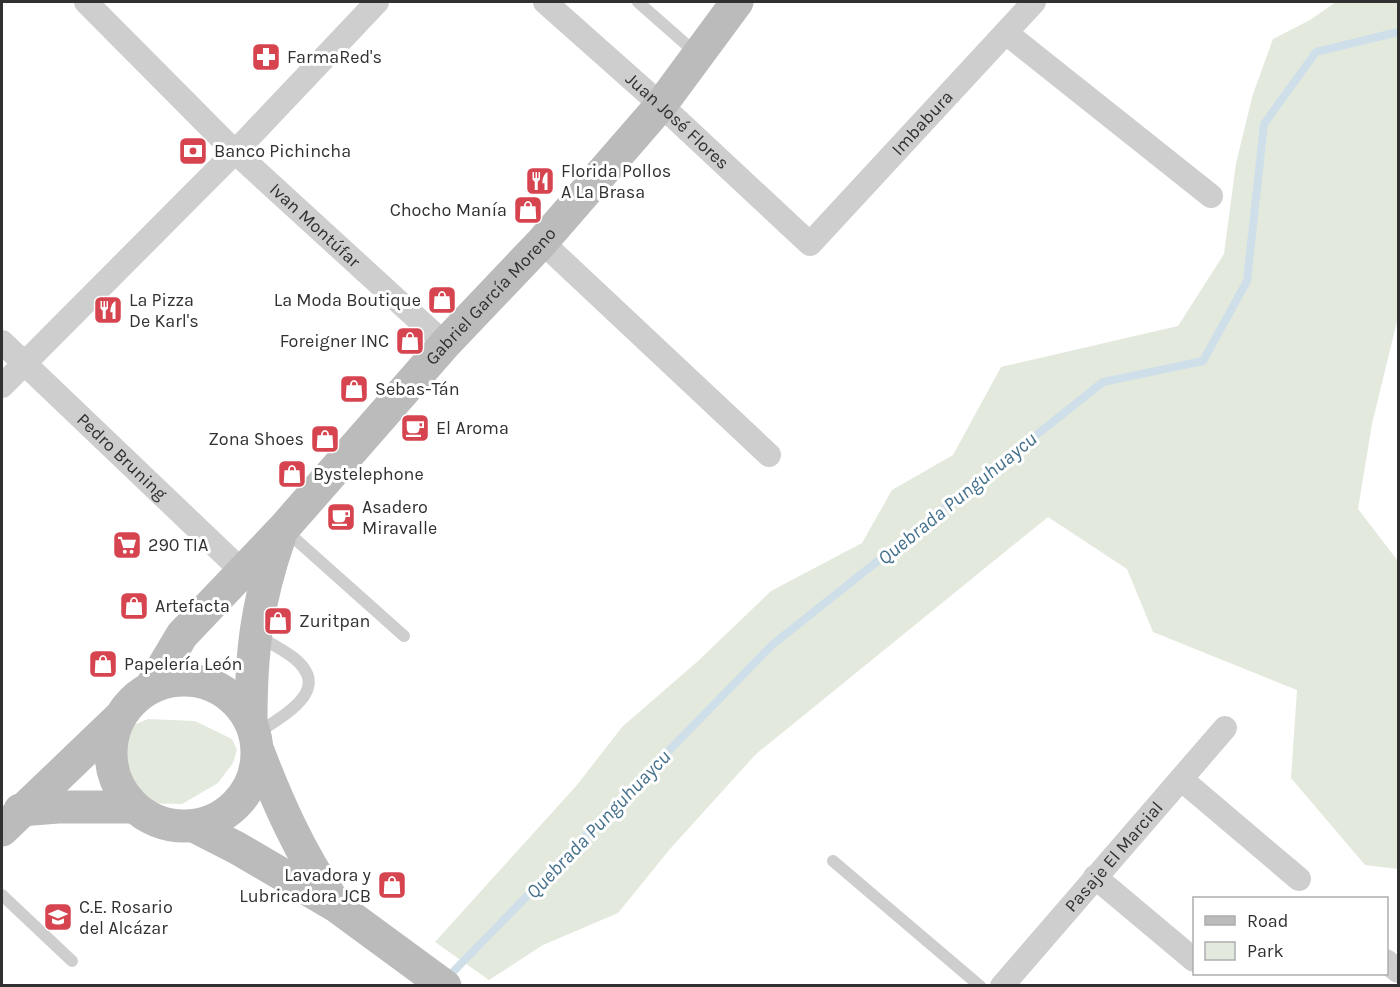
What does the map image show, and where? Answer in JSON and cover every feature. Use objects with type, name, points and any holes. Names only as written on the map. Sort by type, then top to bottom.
[{"type":"main road","name":"Gabriel García Moreno","points":[[152,687],[182,635],[283,529],[446,344],[542,242],[661,105],[737,2]]},
{"type":"main road","name":"Gabriel García Moreno","points":[[255,735],[251,670],[255,634],[267,574],[283,529]]},
{"type":"main road","points":[[8,811],[119,718],[133,699],[152,687],[179,679],[207,683],[232,696],[255,735],[273,791],[310,868],[336,906]]},
{"type":"main road","points":[[119,718],[112,738],[110,754],[116,783],[134,807],[151,819],[172,826],[194,826],[220,817],[241,800],[251,785],[257,768],[255,735]]},
{"type":"main road","points":[[8,811],[68,806],[134,807]]},
{"type":"main road","points":[[194,826],[237,848],[336,906],[438,980]]},
{"type":"street","name":"Ivan Montúfar","points":[[86,2],[235,152],[446,344]]},
{"type":"street","points":[[2,386],[235,152],[376,2]]},
{"type":"street","name":"Juan José Flores","points":[[545,2],[661,105],[810,244]]},
{"type":"street","name":"Imbabura","points":[[810,244],[1034,2]]},
{"type":"street","points":[[1006,33],[1211,196]]},
{"type":"street","points":[[542,242],[769,454]]},
{"type":"street","name":"Pedro Bruning","points":[[2,342],[243,572]]},
{"type":"street","name":"Pasaje El Marcial","points":[[1002,986],[1225,728]]},
{"type":"street","points":[[1180,779],[1299,879]]},
{"type":"street","points":[[1095,877],[1193,959]]},
{"type":"lane","points":[[638,2],[698,55]]},
{"type":"lane","points":[[283,529],[404,636]]},
{"type":"lane","points":[[255,634],[294,658],[309,676],[310,683],[307,692],[292,709],[255,735]]},
{"type":"lane","points":[[833,861],[980,986]]},
{"type":"lane","points":[[2,895],[72,961]]},
{"type":"green space","points":[[1336,2],[1398,2],[1398,317],[1372,424],[1358,509],[1398,561],[1398,869],[1365,865],[1291,778],[1297,690],[1153,632],[1127,569],[1048,517],[756,754],[670,849],[618,913],[543,945],[489,980],[435,942],[577,785],[622,727],[698,661],[771,591],[862,543],[892,490],[953,455],[1001,367],[1178,326],[1224,254],[1236,163],[1253,94],[1273,39],[1310,20]]},
{"type":"green space","points":[[148,719],[195,721],[232,739],[237,750],[233,763],[218,783],[182,804],[140,803],[114,780],[110,755],[119,731]]},
{"type":"waterway","name":"Quebrada Punguhuaycu","points":[[446,979],[772,645],[1103,382],[1203,361],[1247,281],[1264,124],[1316,52],[1398,32]]},
{"type":"place","name":"FarmaRed's","points":[[266,57]]},
{"type":"place","name":"Banco Pichincha","points":[[193,151]]},
{"type":"place","name":"Florida Pollos A La Brasa","points":[[540,181]]},
{"type":"place","name":"Chocho Manía","points":[[528,210]]},
{"type":"place","name":"La Moda Boutique","points":[[442,300]]},
{"type":"place","name":"La Pizza De Karl's","points":[[108,310]]},
{"type":"place","name":"Foreigner INC","points":[[410,341]]},
{"type":"place","name":"Sebas-Tán","points":[[354,389]]},
{"type":"place","name":"El Aroma","points":[[415,428]]},
{"type":"place","name":"Zona Shoes","points":[[325,439]]},
{"type":"place","name":"Bystelephone","points":[[292,474]]},
{"type":"place","name":"Asadero Miravalle","points":[[341,517]]},
{"type":"place","name":"290 TIA","points":[[127,545]]},
{"type":"place","name":"Artefacta","points":[[134,606]]},
{"type":"place","name":"Zuritpan","points":[[278,621]]},
{"type":"place","name":"Papelería León","points":[[103,664]]},
{"type":"place","name":"Lavadora y Lubricadora JCB","points":[[392,885]]},
{"type":"place","name":"C.E. Rosario del Alcázar","points":[[58,917]]}]
